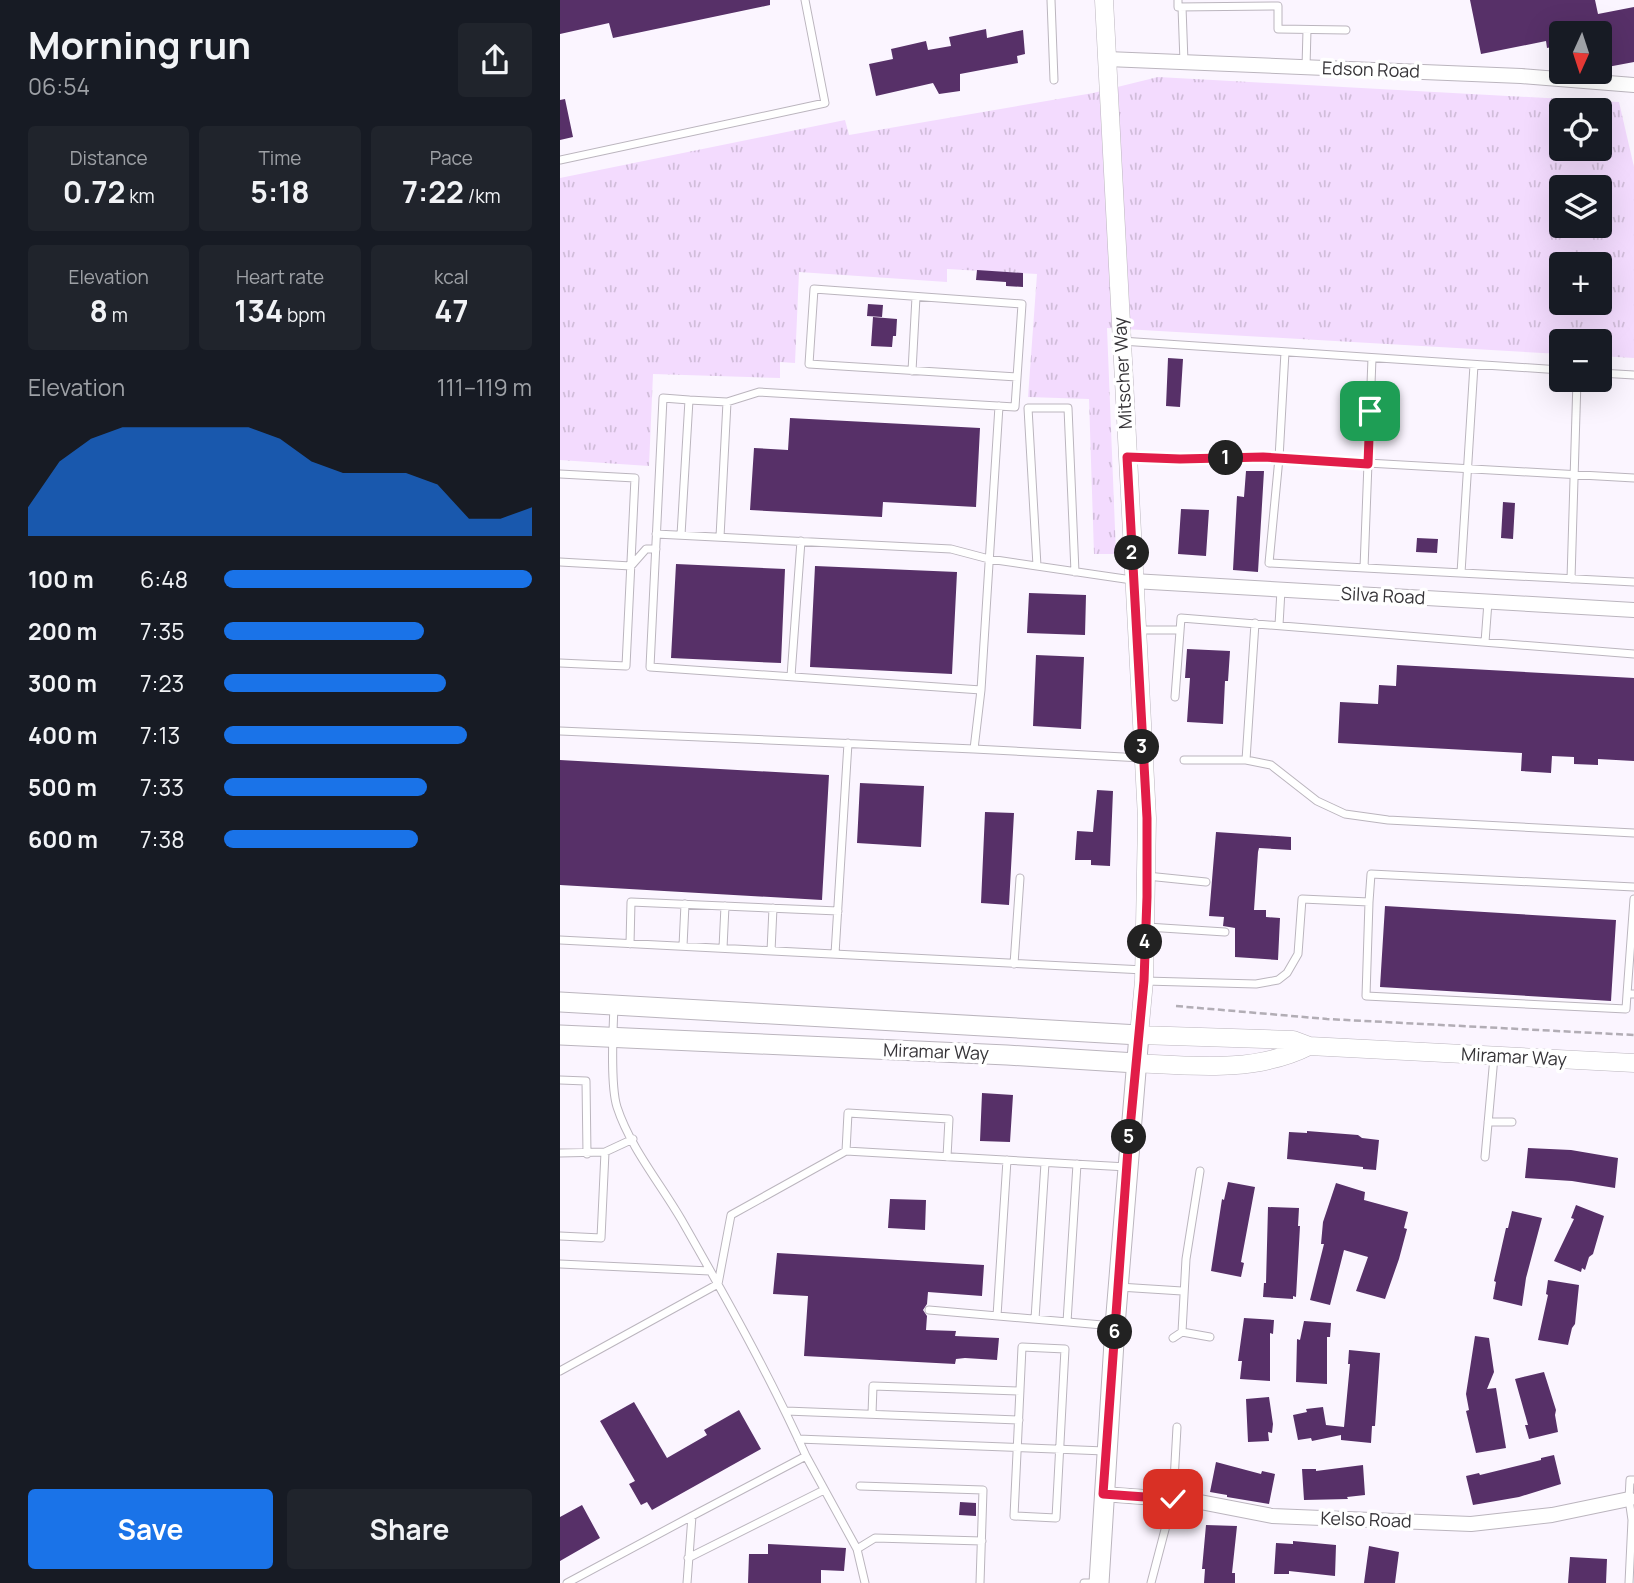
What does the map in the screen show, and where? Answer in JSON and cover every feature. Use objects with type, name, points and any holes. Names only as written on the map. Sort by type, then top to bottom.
[{"type":"main road","name":"Miramar Way","points":[[560,1002],[1139,1035]]},
{"type":"main road","name":"Miramar Way","points":[[560,1035],[1136,1063]]},
{"type":"main road","name":"Mitscher Way","points":[[1099,1583],[1115,1326],[1139,1035]]},
{"type":"street","name":"Mitscher Way","points":[[1104,0],[1147,818],[1146,927],[1139,1035]]},
{"type":"street","name":"Edson Road","points":[[1107,59],[1521,76],[1634,88]]},
{"type":"street","name":"Silva Road","points":[[1133,581],[1634,610]]},
{"type":"street","name":"Miramar Way","points":[[1139,1035],[1293,1040],[1309,1046],[1634,1063]]},
{"type":"street","name":"Miramar Way","points":[[1136,1063],[1225,1067],[1293,1054],[1309,1046]]},
{"type":"street","name":"Kelso Road","points":[[1103,1494],[1195,1501],[1272,1516],[1389,1514],[1429,1516],[1471,1524],[1552,1515],[1629,1499]]},
{"type":"lane","points":[[560,160],[825,103],[805,0]]},
{"type":"lane","points":[[1051,0],[1054,80]]},
{"type":"lane","points":[[1184,62],[1180,3],[1278,6],[1278,29],[1346,30]]},
{"type":"lane","points":[[1306,67],[1307,30]]},
{"type":"lane","points":[[1015,407],[1022,304],[814,289],[809,364],[1017,377]]},
{"type":"lane","points":[[912,371],[916,297]]},
{"type":"lane","points":[[1121,341],[1549,369]]},
{"type":"lane","points":[[1285,352],[1269,563],[1634,582]]},
{"type":"lane","points":[[1364,568],[1372,358]]},
{"type":"lane","points":[[1461,573],[1474,365]]},
{"type":"lane","points":[[1612,374],[1634,375]]},
{"type":"lane","points":[[981,690],[650,667],[663,398],[727,402],[760,392],[1068,408],[1075,572]]},
{"type":"lane","points":[[1571,579],[1576,392]]},
{"type":"lane","points":[[681,535],[689,400]]},
{"type":"lane","points":[[720,537],[727,402]]},
{"type":"lane","points":[[974,749],[981,690],[999,406]]},
{"type":"lane","points":[[1028,408],[1037,566]]},
{"type":"lane","points":[[1127,457],[1279,458],[1634,478]]},
{"type":"lane","points":[[560,474],[635,478],[626,666],[560,663]]},
{"type":"lane","points":[[656,534],[951,549],[989,559],[1133,581]]},
{"type":"lane","points":[[791,677],[801,541]]},
{"type":"lane","points":[[631,566],[646,550],[656,549]]},
{"type":"lane","points":[[560,562],[631,566]]},
{"type":"lane","points":[[1279,625],[1281,590]]},
{"type":"lane","points":[[1485,642],[1488,602]]},
{"type":"lane","points":[[1175,698],[1181,618],[1634,653]]},
{"type":"lane","points":[[1247,760],[1255,623]]},
{"type":"lane","points":[[1136,630],[1180,630]]},
{"type":"lane","points":[[560,731],[1143,758]]},
{"type":"lane","points":[[835,954],[848,743]]},
{"type":"lane","points":[[1184,760],[1247,760],[1271,765],[1317,801],[1345,814],[1388,820],[1634,833]]},
{"type":"lane","points":[[1634,887],[1371,874],[1366,996],[1626,1009],[1630,994],[1634,900]]},
{"type":"lane","points":[[1147,876],[1206,882]]},
{"type":"lane","points":[[1014,964],[1020,878]]},
{"type":"lane","points":[[560,940],[1014,964],[1256,984],[1278,980],[1287,974],[1298,954],[1302,899],[1369,902]]},
{"type":"lane","points":[[630,944],[631,902],[838,911]]},
{"type":"lane","points":[[683,946],[685,904]]},
{"type":"lane","points":[[723,948],[725,906]]},
{"type":"lane","points":[[771,951],[773,908]]},
{"type":"lane","points":[[1146,927],[1225,932]]},
{"type":"lane","points":[[614,1005],[617,1106],[632,1139],[718,1284],[786,1411],[806,1456],[857,1549],[865,1583]]},
{"type":"lane","points":[[1485,1157],[1494,1056]]},
{"type":"lane","points":[[560,1080],[586,1081],[587,1154]]},
{"type":"lane","points":[[846,1151],[848,1114],[950,1119],[947,1157]]},
{"type":"lane","points":[[1488,1122],[1512,1122]]},
{"type":"lane","points":[[560,1153],[605,1152],[632,1139]]},
{"type":"lane","points":[[718,1284],[731,1215],[846,1151],[1127,1167]]},
{"type":"lane","points":[[560,1236],[601,1238],[605,1152]]},
{"type":"lane","points":[[997,1316],[1007,1160]]},
{"type":"lane","points":[[1035,1319],[1045,1163]]},
{"type":"lane","points":[[1067,1322],[1077,1164]]},
{"type":"lane","points":[[1182,1332],[1182,1290],[1200,1171]]},
{"type":"lane","points":[[560,1264],[710,1271]]},
{"type":"lane","points":[[560,1371],[718,1284]]},
{"type":"lane","points":[[1119,1287],[1182,1290]]},
{"type":"lane","points":[[929,1310],[1115,1326]]},
{"type":"lane","points":[[1173,1338],[1182,1332],[1210,1337]]},
{"type":"lane","points":[[1022,1347],[1065,1349],[1056,1518],[1014,1516],[1018,1420],[1022,1347]]},
{"type":"lane","points":[[872,1414],[873,1386],[1020,1391]]},
{"type":"lane","points":[[786,1411],[1018,1420]]},
{"type":"lane","points":[[1151,1583],[1173,1499],[1177,1427]]},
{"type":"lane","points":[[798,1440],[1106,1451]]},
{"type":"lane","points":[[567,1583],[806,1456]]},
{"type":"lane","points":[[1629,1583],[1633,1520],[1629,1499],[1630,1480],[1634,1480]]},
{"type":"lane","points":[[860,1486],[983,1489],[980,1583]]},
{"type":"lane","points":[[688,1558],[824,1490]]},
{"type":"lane","points":[[687,1583],[692,1516]]},
{"type":"lane","points":[[857,1549],[875,1538],[982,1541]]},
{"type":"lane","points":[[1084,1583],[1099,1583]]},
{"type":"path","points":[[1176,1006],[1327,1019],[1634,1035]]},
{"type":"green space","points":[[1158,77],[1549,98],[1549,161],[1612,161],[1612,102],[1619,102],[1634,167],[1634,358],[1612,357],[1612,329],[1549,329],[1549,353],[1107,328],[1116,554],[1094,554],[1089,399],[1028,397],[1037,274],[947,269],[947,282],[799,272],[795,363],[780,362],[780,378],[653,374],[649,466],[560,460],[560,178],[845,120],[849,135],[1093,93]]},
{"type":"building","points":[[560,0],[770,0],[770,5],[613,38],[609,23],[560,34]]},
{"type":"building","points":[[1470,0],[1595,0],[1598,14],[1634,7],[1634,62],[1612,66],[1612,21],[1549,21],[1549,48],[1546,41],[1481,54]]},
{"type":"building","points":[[986,29],[987,38],[1023,30],[1025,54],[1017,56],[1018,63],[960,74],[960,91],[939,94],[933,83],[876,96],[869,64],[893,59],[891,49],[926,41],[928,50],[951,46],[949,37]]},
{"type":"building","points":[[565,99],[573,137],[560,140],[560,100]]},
{"type":"building","points":[[977,270],[1023,273],[1023,287],[1006,286],[1006,282],[976,280]]},
{"type":"building","points":[[868,304],[883,305],[882,317],[867,316]]},
{"type":"building","points":[[873,317],[897,319],[892,347],[871,346]]},
{"type":"building","points":[[1168,358],[1183,359],[1180,407],[1166,406]]},
{"type":"building","points":[[790,418],[980,428],[976,507],[883,502],[882,517],[750,510],[754,448],[788,450]]},
{"type":"building","points":[[1246,471],[1264,471],[1258,572],[1233,570],[1237,496],[1244,497]]},
{"type":"building","points":[[1503,502],[1515,503],[1513,539],[1501,538]]},
{"type":"building","points":[[1181,509],[1209,510],[1206,556],[1178,554]]},
{"type":"building","points":[[1417,538],[1438,539],[1437,553],[1416,552]]},
{"type":"building","points":[[676,564],[785,569],[781,663],[671,658]]},
{"type":"building","points":[[815,566],[957,572],[952,674],[810,667]]},
{"type":"building","points":[[1029,593],[1086,595],[1085,635],[1027,633]]},
{"type":"building","points":[[1187,649],[1230,651],[1228,681],[1225,681],[1223,724],[1187,722],[1190,678],[1185,678]]},
{"type":"building","points":[[1036,655],[1084,657],[1081,729],[1033,726]]},
{"type":"building","points":[[1397,665],[1634,678],[1634,761],[1598,759],[1598,765],[1574,764],[1574,757],[1552,756],[1551,773],[1521,771],[1522,753],[1338,743],[1340,702],[1378,704],[1379,685],[1396,686]]},
{"type":"building","points":[[560,760],[829,775],[822,900],[560,885]]},
{"type":"building","points":[[860,783],[924,786],[921,847],[857,843]]},
{"type":"building","points":[[1097,790],[1113,791],[1110,866],[1091,865],[1091,860],[1075,860],[1077,831],[1093,832]]},
{"type":"building","points":[[985,812],[1014,813],[1009,905],[981,903]]},
{"type":"building","points":[[1216,832],[1291,837],[1291,850],[1259,848],[1258,852],[1254,910],[1266,910],[1266,917],[1280,918],[1278,960],[1235,957],[1235,928],[1223,926],[1224,917],[1209,916]]},
{"type":"building","points":[[1385,906],[1616,920],[1611,1001],[1380,987]]},
{"type":"building","points":[[982,1093],[1013,1095],[1010,1142],[980,1141]]},
{"type":"building","points":[[1289,1132],[1358,1135],[1379,1140],[1376,1170],[1287,1159]]},
{"type":"building","points":[[1528,1148],[1571,1150],[1618,1158],[1615,1188],[1572,1181],[1525,1178]]},
{"type":"building","points":[[1228,1182],[1255,1187],[1241,1262],[1244,1263],[1241,1277],[1211,1271],[1222,1199],[1224,1200]]},
{"type":"building","points":[[1336,1183],[1365,1192],[1364,1200],[1408,1212],[1404,1228],[1407,1229],[1385,1299],[1356,1291],[1368,1257],[1344,1250],[1330,1305],[1310,1300],[1324,1244],[1321,1244],[1323,1222]]},
{"type":"building","points":[[890,1199],[926,1200],[925,1230],[888,1228]]},
{"type":"building","points":[[1576,1205],[1604,1216],[1593,1254],[1589,1257],[1585,1270],[1582,1268],[1581,1272],[1554,1261],[1574,1219],[1571,1218]]},
{"type":"building","points":[[1268,1207],[1299,1208],[1296,1297],[1293,1296],[1293,1299],[1263,1297],[1266,1283]]},
{"type":"building","points":[[1512,1211],[1542,1218],[1526,1278],[1522,1306],[1493,1299],[1494,1281]]},
{"type":"building","points":[[777,1253],[984,1265],[982,1296],[928,1292],[927,1304],[923,1310],[927,1316],[926,1330],[956,1331],[955,1336],[999,1338],[997,1360],[965,1358],[956,1359],[955,1364],[804,1356],[808,1296],[773,1294]]},
{"type":"building","points":[[1548,1280],[1579,1285],[1575,1324],[1568,1345],[1538,1340],[1548,1295]]},
{"type":"building","points":[[1244,1318],[1274,1320],[1273,1334],[1270,1333],[1270,1381],[1240,1379],[1242,1361],[1238,1361]]},
{"type":"building","points":[[1304,1321],[1331,1323],[1330,1337],[1327,1337],[1327,1384],[1296,1382],[1297,1339],[1300,1340]]},
{"type":"building","points":[[1475,1336],[1489,1338],[1494,1372],[1487,1389],[1496,1388],[1506,1448],[1476,1453],[1466,1411],[1469,1410],[1466,1394]]},
{"type":"building","points":[[1349,1350],[1380,1353],[1375,1426],[1372,1426],[1371,1443],[1341,1440],[1341,1435],[1312,1441],[1311,1438],[1298,1440],[1293,1415],[1307,1412],[1306,1409],[1323,1407],[1326,1425],[1344,1427]]},
{"type":"building","points":[[1544,1372],[1556,1410],[1558,1432],[1529,1439],[1525,1425],[1528,1425],[1515,1379]]},
{"type":"building","points":[[1269,1397],[1273,1424],[1272,1433],[1268,1432],[1269,1441],[1248,1442],[1246,1399]]},
{"type":"building","points":[[634,1402],[667,1458],[707,1435],[704,1430],[739,1410],[761,1449],[652,1510],[647,1502],[641,1505],[629,1484],[635,1481],[600,1421]]},
{"type":"building","points":[[1554,1455],[1561,1484],[1519,1497],[1473,1505],[1466,1476],[1480,1475]]},
{"type":"building","points":[[1216,1462],[1261,1474],[1262,1471],[1275,1474],[1269,1504],[1210,1492]]},
{"type":"building","points":[[1363,1465],[1365,1495],[1347,1497],[1348,1499],[1304,1500],[1302,1469],[1316,1471]]},
{"type":"building","points":[[960,1502],[976,1503],[976,1516],[959,1515]]},
{"type":"building","points":[[582,1505],[600,1538],[560,1561],[560,1517]]},
{"type":"building","points":[[1206,1525],[1237,1526],[1232,1573],[1235,1573],[1235,1583],[1204,1583],[1205,1569],[1202,1569]]},
{"type":"building","points":[[1293,1541],[1336,1545],[1335,1576],[1289,1571],[1289,1574],[1274,1574],[1276,1543],[1293,1544]]},
{"type":"building","points":[[768,1544],[846,1548],[844,1571],[821,1570],[821,1583],[748,1583],[749,1554],[768,1554]]},
{"type":"building","points":[[1369,1546],[1399,1552],[1395,1583],[1364,1583]]},
{"type":"building","points":[[1570,1557],[1607,1559],[1606,1583],[1568,1583]]},
{"type":"route","points":[[1173,1499],[1103,1494],[1128,1149],[1144,981],[1147,897],[1147,818],[1127,457],[1263,457],[1368,464],[1370,411]]}]
